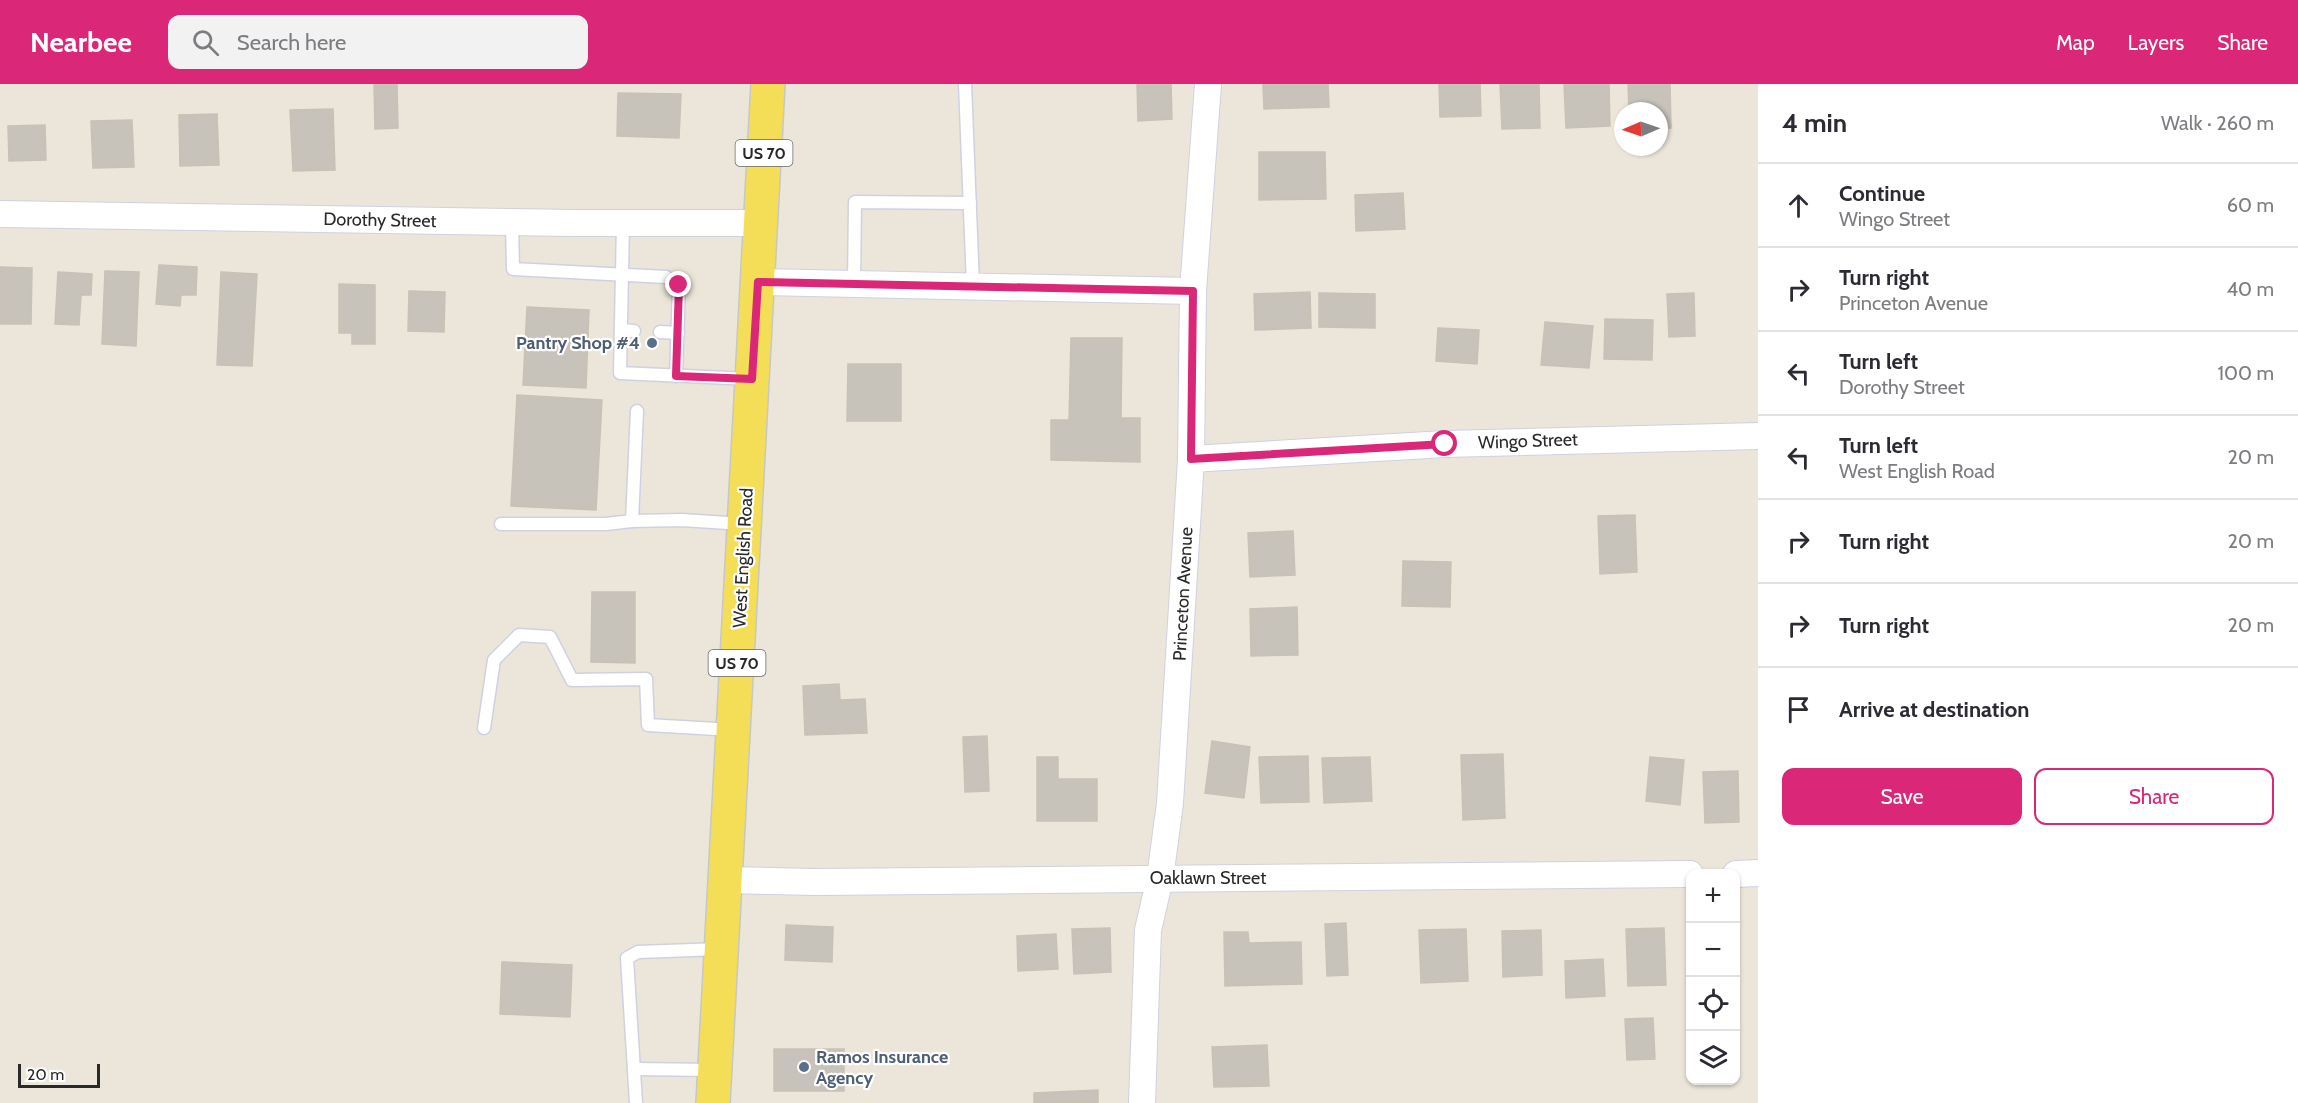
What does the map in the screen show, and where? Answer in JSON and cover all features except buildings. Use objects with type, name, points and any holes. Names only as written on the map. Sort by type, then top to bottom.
[{"type":"main road","name":"West English Road","points":[[713,1103],[768,84]]},
{"type":"street","name":"Princeton Avenue","points":[[1142,1103],[1148,930],[1160,878],[1170,803],[1191,459],[1193,291],[1208,84]]},
{"type":"street","name":"Dorothy Street","points":[[0,214],[512,223],[761,223]]},
{"type":"street","points":[[758,282],[1193,291]]},
{"type":"street","name":"Wingo Street","points":[[1191,459],[1445,444],[1758,436]]},
{"type":"street","points":[[1740,873],[1758,873]]},
{"type":"street","name":"Oaklawn Street","points":[[726,880],[813,882],[1686,874]]},
{"type":"lane","points":[[965,84],[973,286]]},
{"type":"lane","points":[[854,284],[855,202],[969,203]]},
{"type":"lane","points":[[512,223],[513,269],[666,277],[679,285],[676,376]]},
{"type":"lane","points":[[623,223],[622,273],[627,330],[620,374],[752,379]]},
{"type":"lane","points":[[660,332],[678,333]]},
{"type":"lane","points":[[632,521],[638,411]]},
{"type":"lane","points":[[501,524],[606,524],[682,520],[745,525]]},
{"type":"lane","points":[[484,728],[494,660],[519,635],[550,637],[572,680],[646,679],[648,725],[734,730]]},
{"type":"lane","points":[[636,1103],[627,958],[638,952],[722,948]]},
{"type":"lane","points":[[634,1070],[715,1070]]},
{"type":"place","name":"Pantry Shop #4","points":[[652,343]]},
{"type":"place","name":"Ramos Insurance Agency","points":[[804,1067]]},
{"type":"route","points":[[679,285],[676,376],[752,379],[758,282],[1193,291],[1191,459],[1445,444]]}]
